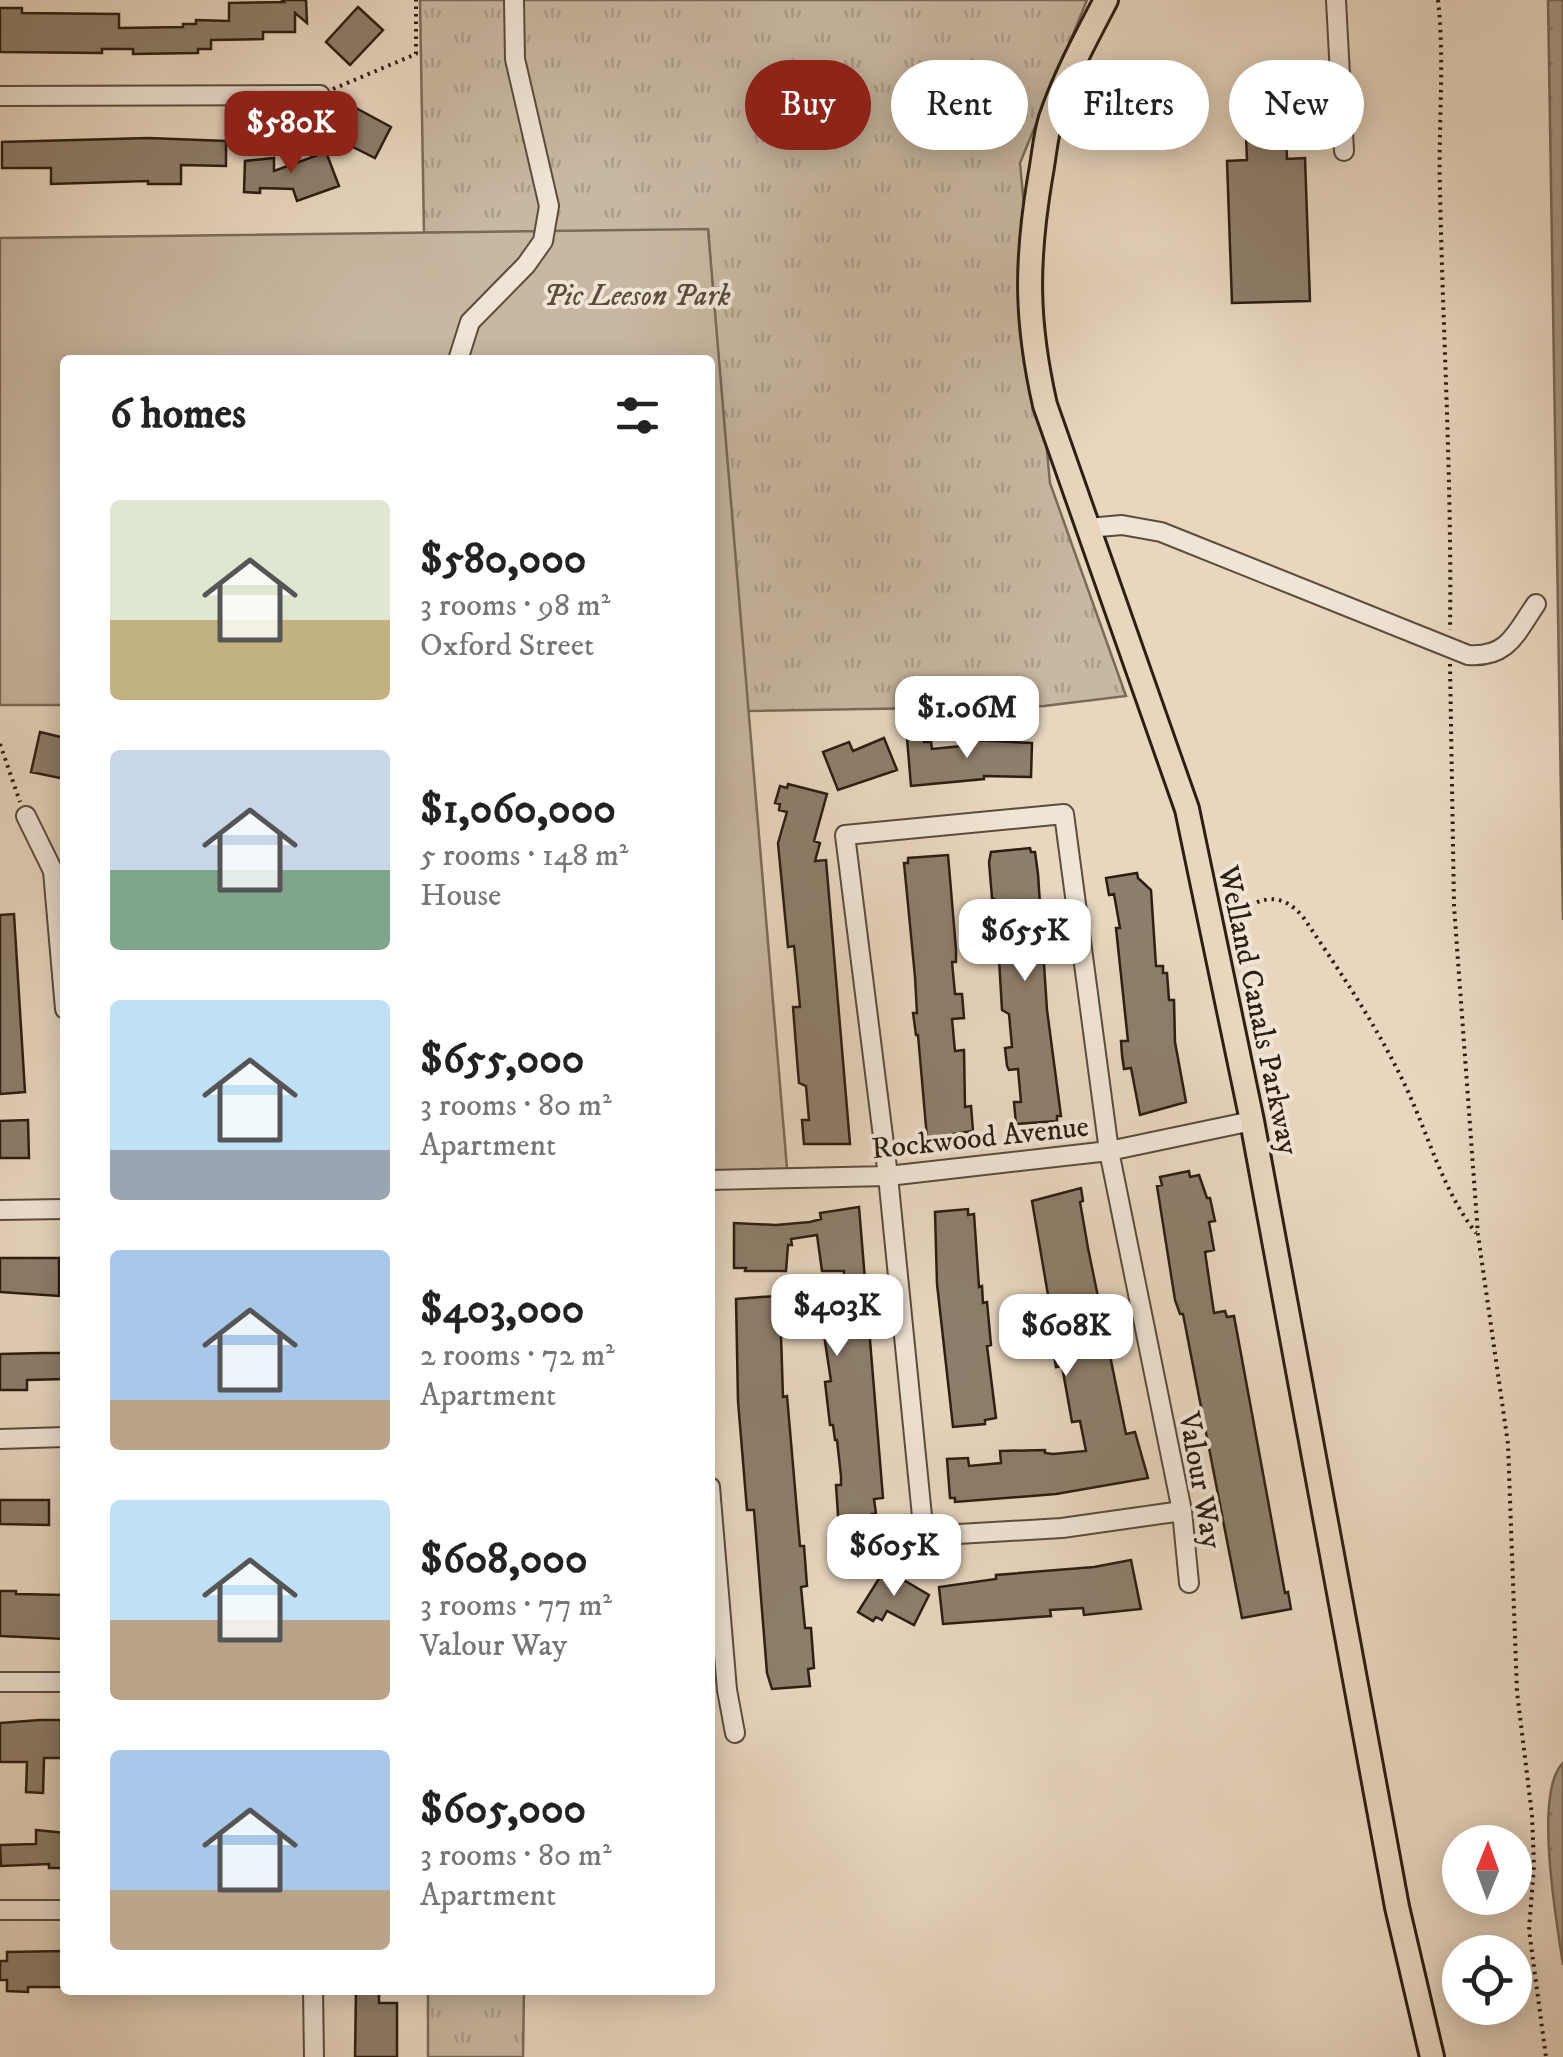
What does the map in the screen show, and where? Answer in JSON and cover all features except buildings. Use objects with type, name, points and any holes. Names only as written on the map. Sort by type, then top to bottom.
[{"type":"main road","name":"Welland Canals Parkway","points":[[1106,0],[1076,56],[1050,120],[1030,238],[1028,286],[1033,354],[1044,405],[1187,809],[1252,1120],[1398,1907],[1432,2057]]},
{"type":"street","points":[[460,355],[470,322],[543,241],[549,206],[516,60],[514,0]]},
{"type":"street","points":[[1336,0],[1344,151]]},
{"type":"street","points":[[0,96],[320,95]]},
{"type":"street","points":[[1088,528],[1122,525],[1161,532],[1450,650],[1487,656],[1506,647],[1536,604]]},
{"type":"street","name":"Valour Way","points":[[888,1176],[845,834],[1064,814],[1109,1151],[1182,1511],[1189,1583]]},
{"type":"street","points":[[26,816],[54,871],[60,946]]},
{"type":"street","name":"Rockwood Avenue","points":[[715,1180],[888,1176],[1109,1151],[1252,1120]]},
{"type":"street","points":[[888,1176],[924,1536],[1062,1528],[1182,1511]]},
{"type":"street","points":[[0,1210],[60,1209]]},
{"type":"street","points":[[0,1439],[60,1438]]},
{"type":"street","points":[[716,1632],[736,1733]]},
{"type":"street","points":[[0,1682],[60,1682]]},
{"type":"street","points":[[0,1910],[60,1910]]},
{"type":"street","points":[[313,1995],[314,2057]]},
{"type":"path","points":[[320,95],[416,54],[416,0]]},
{"type":"path","points":[[1438,0],[1442,31],[1439,184],[1451,555],[1449,731],[1454,906],[1478,1235],[1508,1444],[1518,1692],[1533,1832],[1529,1930],[1546,2057]]},
{"type":"path","points":[[0,744],[26,816]]},
{"type":"path","points":[[1235,936],[1238,913],[1264,901],[1291,902],[1304,917],[1376,1030],[1404,1082],[1451,1194],[1478,1235]]},
{"type":"green space","points":[[420,0],[1087,0],[1062,60],[1048,60],[1048,95],[1028,144],[1028,60],[891,60],[891,150],[1025,150],[1020,163],[1050,483],[1126,696],[1044,706],[747,711],[708,230],[424,233]]},
{"type":"green space","name":"Pic Leeson Park","points":[[708,229],[788,1180],[715,1183],[715,355],[60,355],[60,705],[0,705],[0,238]]},
{"type":"green space","points":[[428,1995],[524,1995],[523,2057],[428,2057]]},
{"type":"water","points":[[1548,0],[1563,0],[1563,920]]},
{"type":"water","points":[[1563,1763],[1563,1965],[1548,1829],[1554,1778]]}]
